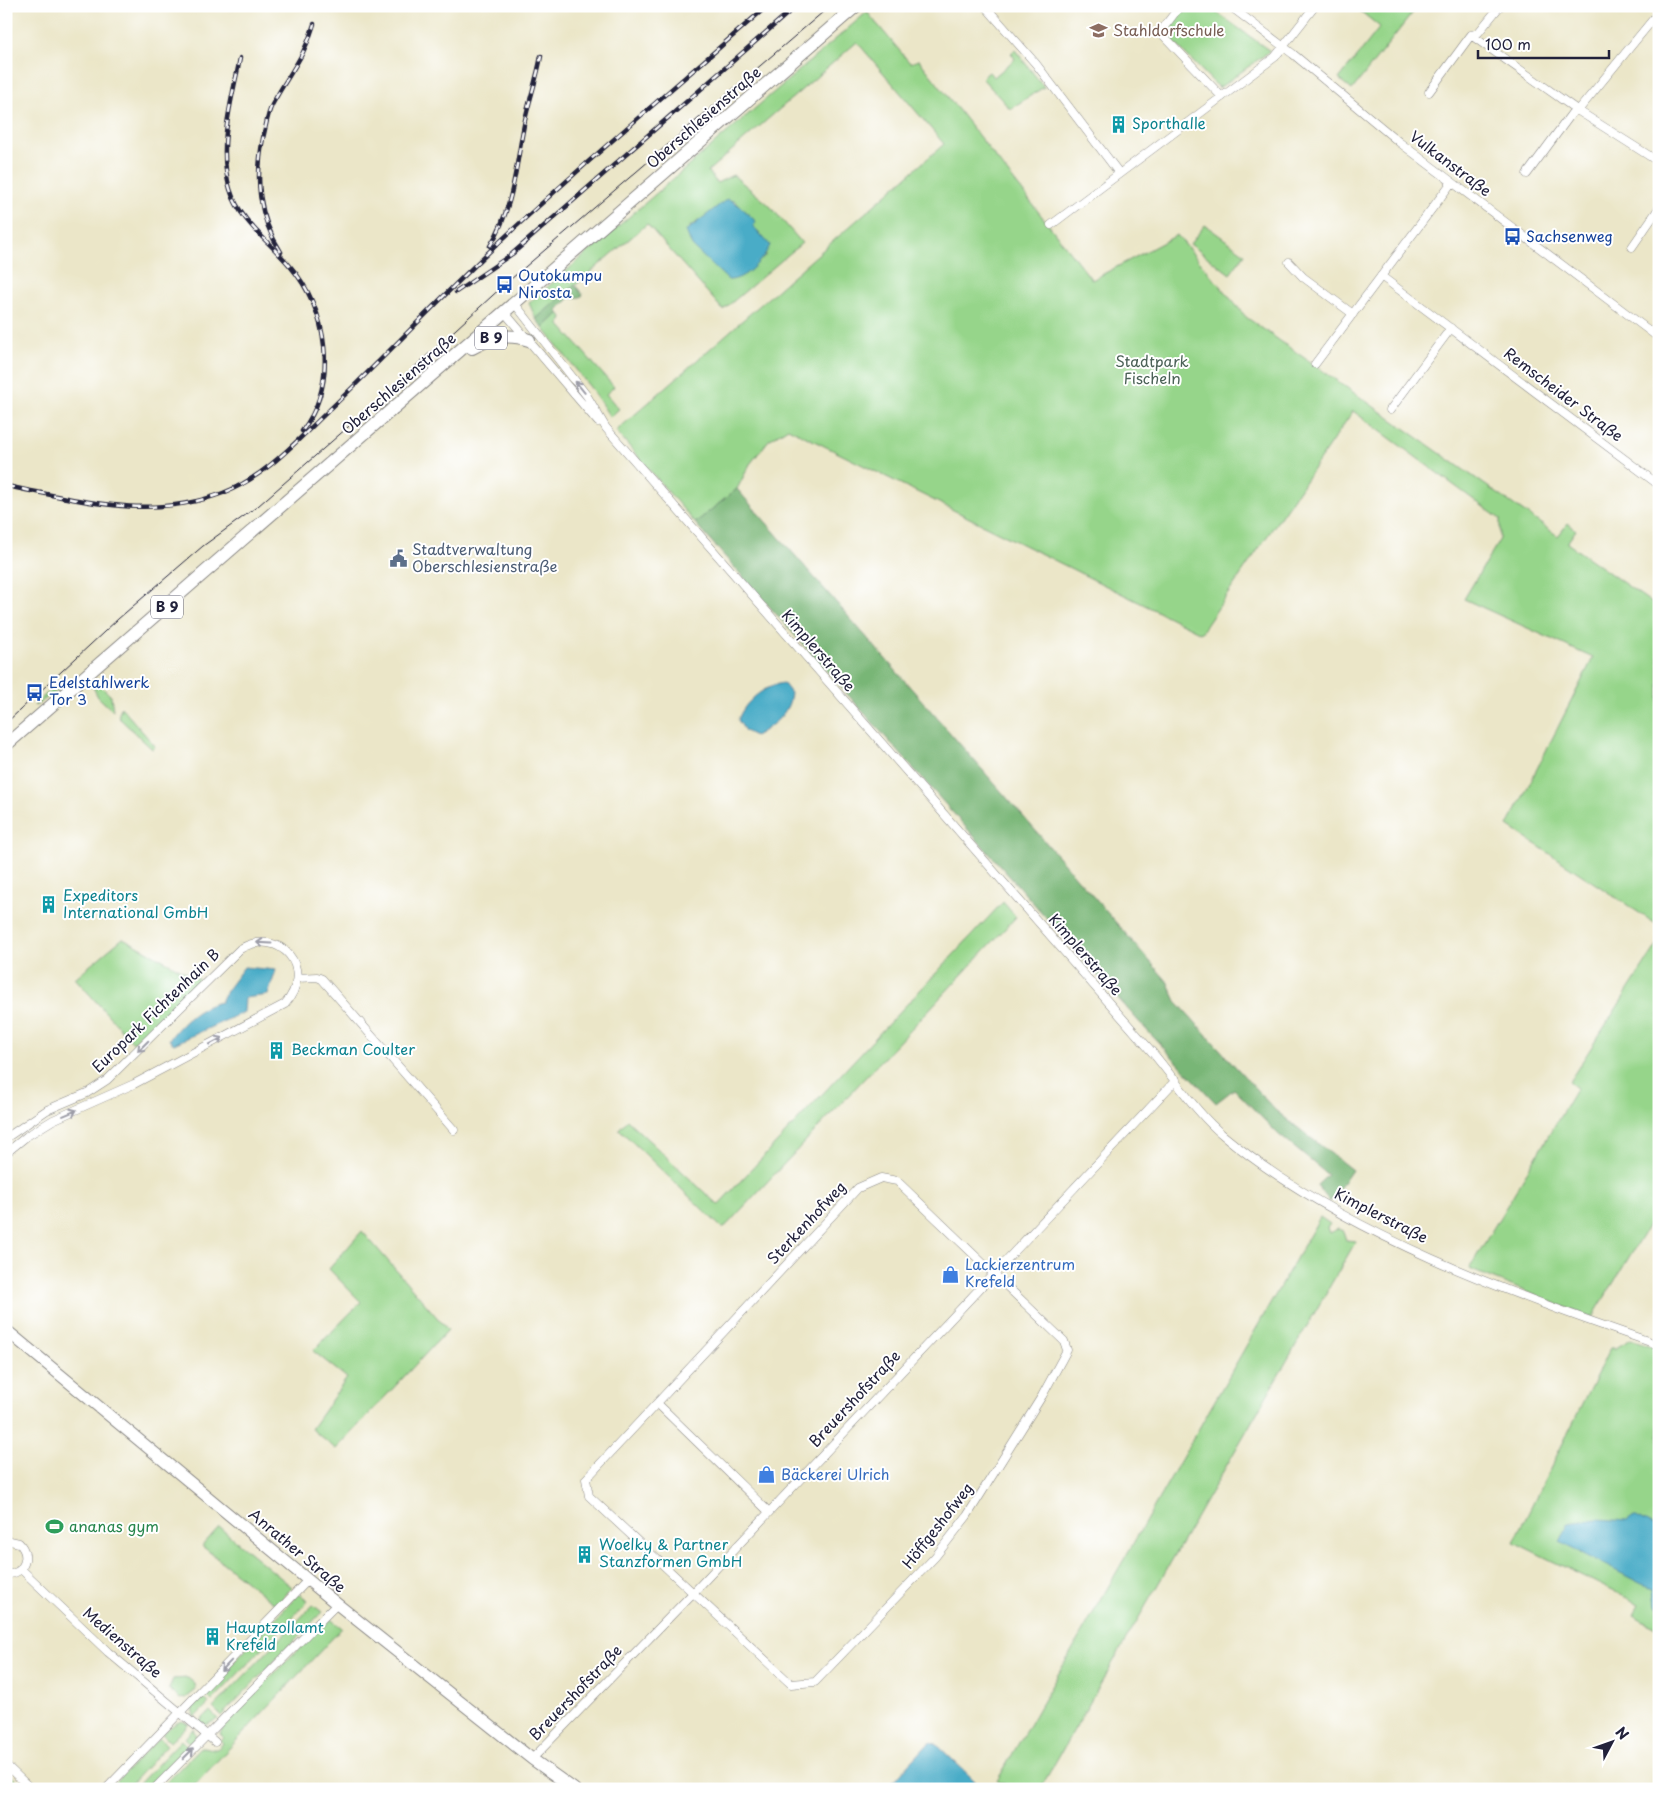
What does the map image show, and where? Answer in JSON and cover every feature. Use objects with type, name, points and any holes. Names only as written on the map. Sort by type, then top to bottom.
[{"type":"main road","name":"Oberschlesienstraße","points":[[6,745],[856,6]]},
{"type":"main road","name":"B 9","points":[[456,355],[498,336],[512,335],[529,340]]},
{"type":"main road","name":"Anrather Straße","points":[[6,1330],[337,1604],[532,1759],[574,1789]]},
{"type":"street","points":[[985,6],[1036,64],[1119,173]]},
{"type":"street","points":[[1180,6],[1164,27],[1164,36],[1222,97]]},
{"type":"street","name":"Vulkanstraße","points":[[1230,6],[1284,47],[1386,132],[1659,338]]},
{"type":"street","points":[[1051,225],[1270,62],[1284,47],[1315,6]]},
{"type":"street","points":[[1429,92],[1471,36],[1478,33],[1500,6]]},
{"type":"street","points":[[1527,174],[1577,110],[1659,12]]},
{"type":"street","points":[[1471,36],[1577,110],[1659,162]]},
{"type":"street","points":[[1314,364],[1452,182]]},
{"type":"street","points":[[1632,247],[1659,208]]},
{"type":"street","points":[[1289,262],[1303,277],[1353,314]]},
{"type":"street","name":"Remscheider Straße","points":[[1382,276],[1659,484]]},
{"type":"street","name":"Kimplerstraße","points":[[515,304],[587,396],[606,428],[1222,1134],[1274,1172],[1338,1211],[1478,1279],[1659,1346]]},
{"type":"street","name":"Kimplerstraße","points":[[505,313],[598,422],[606,428]]},
{"type":"street","points":[[1390,410],[1451,328]]},
{"type":"street","name":"Europark Fichtenhain B","points":[[6,1138],[47,1110],[87,1093],[107,1080],[227,961],[249,944],[269,942],[285,950],[296,966],[297,978],[292,996],[271,1013],[134,1084],[53,1120],[27,1136],[6,1153]]},
{"type":"street","points":[[297,978],[317,977],[322,979],[454,1130]]},
{"type":"street","name":"Breuershofstraße","points":[[532,1759],[693,1593],[768,1511],[1176,1080]]},
{"type":"street","points":[[20,1127],[27,1136]]},
{"type":"street","name":"Sterkenhofweg","points":[[693,1593],[589,1496],[586,1480],[858,1188],[881,1178],[897,1181],[993,1274]]},
{"type":"street","name":"Höffgeshofweg","points":[[693,1593],[791,1684],[816,1682],[928,1564],[967,1516],[994,1476],[1067,1350],[1064,1341],[993,1274]]},
{"type":"street","points":[[657,1403],[768,1511]]},
{"type":"street","points":[[6,1540],[18,1543],[23,1547],[26,1558],[21,1569],[16,1573],[6,1574]]},
{"type":"street","name":"Medienstraße","points":[[21,1569],[108,1652],[215,1742]]},
{"type":"street","points":[[106,1789],[308,1580]]},
{"type":"street","points":[[154,1789],[337,1604]]},
{"type":"street","points":[[6,1765],[31,1789]]},
{"type":"green space","points":[[1185,6],[1208,6],[1270,51],[1219,88],[1167,35],[1167,30]]},
{"type":"green space","points":[[1354,6],[1418,6],[1352,90],[1339,79],[1380,27]]},
{"type":"green space","name":"Stadtpark Fischeln","points":[[867,12],[910,63],[919,60],[1092,280],[1177,235],[1246,317],[1558,536],[1568,523],[1576,530],[1567,543],[1659,608],[1659,926],[1508,826],[1593,658],[1464,599],[1500,539],[1500,519],[1353,411],[1201,633],[788,428],[769,440],[750,464],[737,489],[695,523],[616,431],[944,144],[857,42],[708,171],[717,183],[733,175],[769,205],[802,243],[723,310],[647,224],[536,319],[529,303]],"holes":[[[734,200],[756,222],[753,226],[760,233],[766,255],[749,270],[688,228],[716,209]]]},
{"type":"green space","points":[[1015,50],[1044,87],[1010,109],[982,78],[989,72],[994,77],[1015,59],[1011,53]]},
{"type":"green space","points":[[1205,225],[1245,254],[1230,274],[1190,244]]},
{"type":"green space","points":[[575,285],[583,295],[570,298],[557,310],[559,313],[543,328],[536,319]]},
{"type":"green space","points":[[559,313],[562,317],[560,325],[614,387],[606,394],[619,409],[610,417],[593,391],[543,328]]},
{"type":"green space","points":[[737,489],[1167,981],[1176,1001],[1275,1110],[1352,1170],[1330,1202],[1317,1185],[1328,1175],[1278,1134],[1234,1089],[1216,1103],[1141,1024],[695,523]]},
{"type":"green space","points":[[62,680],[57,691],[34,705]]},
{"type":"green space","points":[[93,682],[97,682],[111,696],[113,711],[98,697],[92,685]]},
{"type":"green space","points":[[121,707],[155,746],[152,749],[118,717]]},
{"type":"green space","points":[[1003,902],[1016,917],[723,1229],[619,1129],[627,1120],[718,1205]]},
{"type":"green space","points":[[123,938],[200,980],[133,1043],[75,978]]},
{"type":"green space","points":[[1659,942],[1659,1208],[1592,1318],[1469,1269],[1577,1088],[1569,1082]]},
{"type":"green space","points":[[1320,1217],[1330,1224],[1327,1228],[1329,1233],[1338,1229],[1343,1231],[1346,1240],[1356,1241],[1040,1789],[1015,1789],[997,1781]]},
{"type":"green space","points":[[362,1231],[448,1330],[336,1449],[311,1429],[347,1378],[313,1351],[361,1302],[329,1269]]},
{"type":"green space","points":[[1631,1339],[1659,1349],[1659,1629],[1633,1615],[1639,1604],[1514,1542],[1610,1348],[1616,1348]]},
{"type":"green space","points":[[219,1527],[292,1587],[277,1606],[202,1546]]},
{"type":"green space","points":[[299,1594],[308,1601],[212,1701],[204,1693]]},
{"type":"green space","points":[[313,1605],[322,1612],[221,1716],[213,1708]]},
{"type":"green space","points":[[329,1618],[342,1628],[191,1789],[160,1789],[199,1749],[203,1747],[216,1749],[221,1746],[223,1743],[221,1741],[224,1738],[220,1734],[226,1722]]},
{"type":"green space","points":[[188,1678],[195,1684],[196,1690],[186,1698],[180,1699],[169,1689],[173,1679]]},
{"type":"green space","points":[[201,1695],[209,1703],[194,1718],[192,1707]]},
{"type":"green space","points":[[210,1711],[218,1719],[206,1725],[199,1722]]},
{"type":"green space","points":[[181,1721],[189,1724],[170,1742],[162,1734]]},
{"type":"green space","points":[[193,1729],[196,1736],[192,1745],[185,1738]]},
{"type":"green space","points":[[159,1738],[167,1745],[126,1789],[109,1789]]},
{"type":"green space","points":[[181,1740],[189,1748],[150,1789],[134,1789]]},
{"type":"green space","points":[[6,1771],[25,1789],[6,1789]]},
{"type":"water","points":[[727,199],[738,205],[756,222],[753,226],[770,245],[763,257],[747,273],[728,280],[692,246],[686,231]]},
{"type":"water","points":[[783,683],[791,693],[790,701],[779,719],[755,736],[745,731],[738,720],[745,707],[762,691]]},
{"type":"water","points":[[244,967],[276,970],[268,995],[245,998],[244,1012],[174,1044],[169,1040],[191,1016],[205,1007],[221,1002],[226,991]]},
{"type":"water","points":[[1634,1516],[1659,1528],[1659,1607],[1656,1605],[1654,1588],[1642,1584],[1560,1542],[1569,1523],[1598,1519],[1627,1521]]},
{"type":"water","points":[[930,1742],[935,1743],[975,1781],[975,1789],[886,1789]]},
{"type":"tram line","points":[[6,723],[118,619],[203,546],[258,506],[372,406],[504,285],[830,6]]},
{"type":"railway","points":[[6,486],[88,502],[141,507],[168,506],[195,501],[223,493],[251,479],[301,437],[470,270],[525,219],[593,157],[767,6]]},
{"type":"railway","points":[[456,292],[512,254],[796,6]]},
{"type":"railway","points":[[281,252],[267,225],[260,197],[259,168],[263,138],[270,109],[301,57],[314,24]]},
{"type":"railway","points":[[490,246],[498,231],[509,201],[525,120],[541,56]]},
{"type":"railway","points":[[240,58],[225,140],[226,173],[230,189],[240,211],[290,266],[303,284],[313,303],[324,347],[321,391],[314,412],[302,431]]},
{"type":"place","name":"Stahldorfschule","points":[[1099,31]]},
{"type":"place","name":"Sporthalle","points":[[1118,124]]},
{"type":"place","name":"Sachsenweg","points":[[1512,237]]},
{"type":"place","name":"Outokumpu Nirosta","points":[[504,285]]},
{"type":"place","name":"Stadtverwaltung Oberschlesienstraße","points":[[398,559]]},
{"type":"place","name":"Edelstahlwerk Tor 3","points":[[35,692]]},
{"type":"place","name":"Expeditors International GmbH","points":[[49,905]]},
{"type":"place","name":"Beckman Coulter","points":[[277,1050]]},
{"type":"place","name":"Lackierzentrum Krefeld","points":[[951,1274]]},
{"type":"place","name":"Bäckerei Ulrich","points":[[767,1475]]},
{"type":"place","name":"ananas gym","points":[[55,1527]]},
{"type":"place","name":"Woelky & Partner Stanzformen GmbH","points":[[585,1554]]},
{"type":"place","name":"Hauptzollamt Krefeld","points":[[212,1637]]}]
